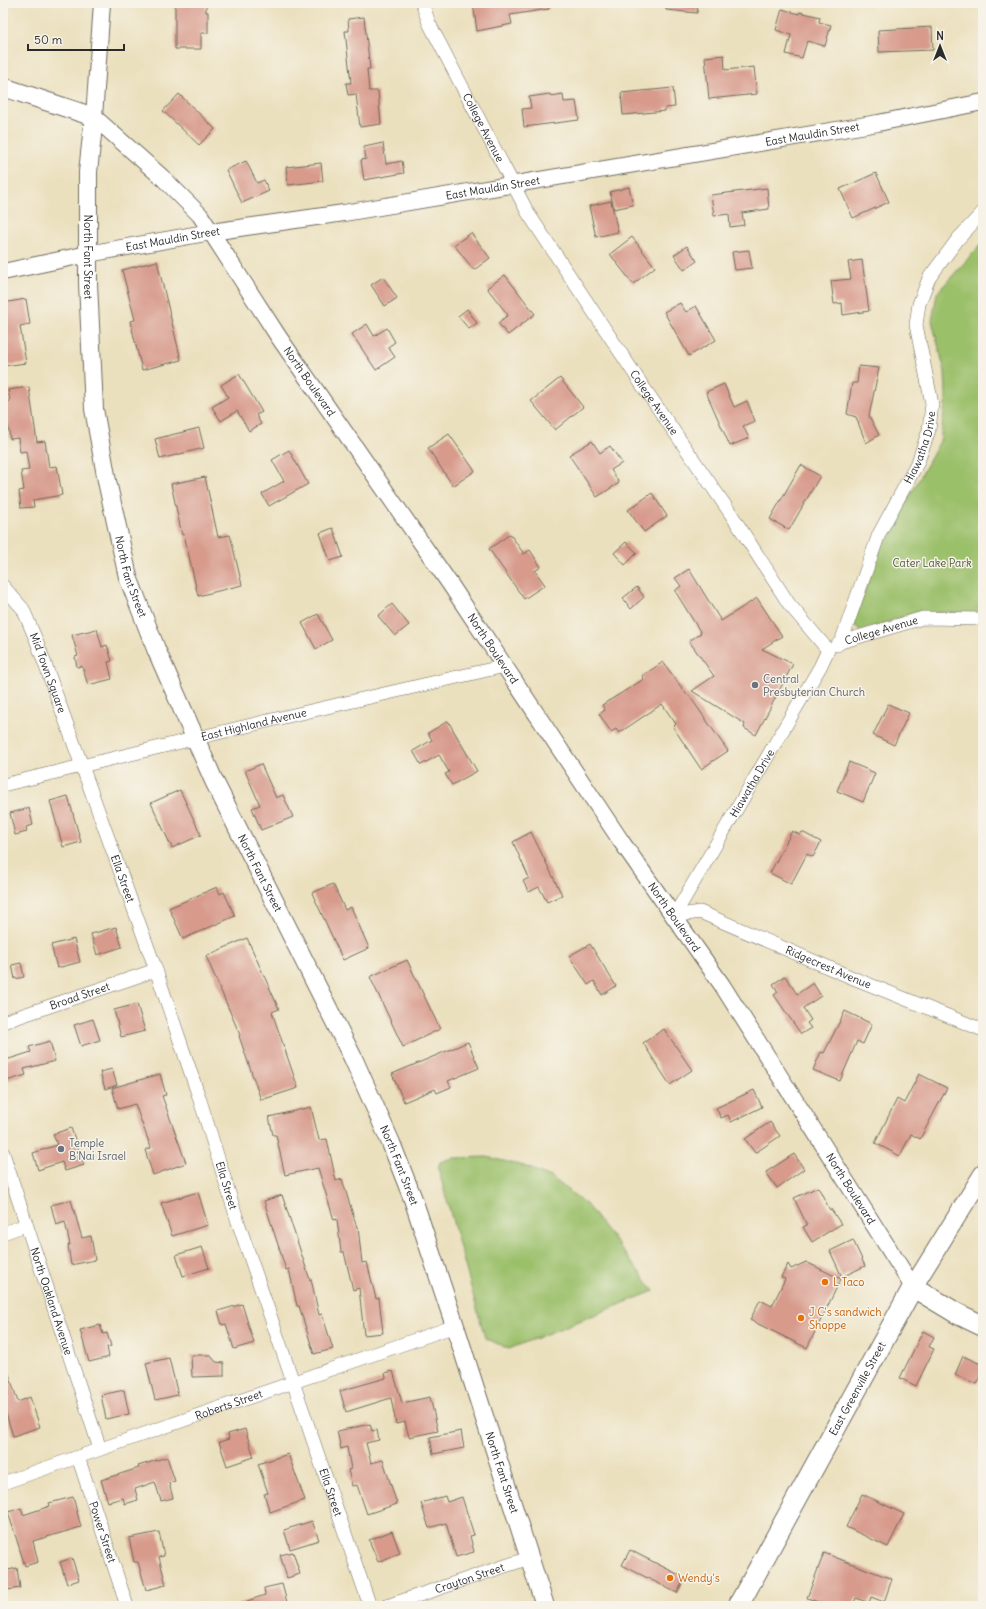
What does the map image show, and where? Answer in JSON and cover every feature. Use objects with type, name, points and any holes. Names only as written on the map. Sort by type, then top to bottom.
[{"type":"main road","name":"North Boulevard","points":[[3,87],[94,117]]},
{"type":"main road","name":"North Fant Street","points":[[94,117],[88,172],[88,254],[94,409],[107,480],[128,577],[156,649],[214,780],[373,1101],[413,1199],[545,1606]]},
{"type":"main road","name":"East Greenville Street","points":[[738,1606],[913,1286],[983,1174]]},
{"type":"main road","points":[[913,1286],[958,1314],[983,1326]]},
{"type":"street","points":[[94,117],[102,3]]},
{"type":"street","name":"College Avenue","points":[[422,3],[429,23],[513,184],[533,219],[642,385],[731,514],[789,604],[828,650],[841,642],[923,618],[983,619]]},
{"type":"street","name":"East Mauldin Street","points":[[3,272],[88,254],[211,232],[344,212],[878,123],[983,102]]},
{"type":"street","name":"North Boulevard","points":[[94,117],[164,179],[200,215],[278,336],[506,666],[621,841],[722,985],[913,1286]]},
{"type":"street","name":"Hiawatha Drive","points":[[841,642],[879,534],[918,462],[929,430],[932,404],[916,325],[919,304],[929,278],[958,239],[983,212]]},
{"type":"street","name":"Mid Town Square","points":[[3,586],[23,609],[37,642],[82,766]]},
{"type":"street","name":"Hiawatha Drive","points":[[674,916],[820,667],[828,650]]},
{"type":"street","name":"East Highland Avenue","points":[[3,786],[506,666]]},
{"type":"street","name":"Ella Street","points":[[82,766],[156,970],[199,1097],[238,1222],[370,1606]]},
{"type":"street","name":"Ridgecrest Avenue","points":[[674,916],[700,912],[853,978],[983,1030]]},
{"type":"street","name":"Broad Street","points":[[3,1022],[156,970]]},
{"type":"street","name":"North Oakland Avenue","points":[[3,1153],[100,1449]]},
{"type":"street","points":[[3,1233],[26,1225]]},
{"type":"street","name":"Roberts Street","points":[[3,1483],[455,1326]]},
{"type":"street","name":"Power Street","points":[[78,1457],[127,1606]]},
{"type":"street","name":"Crayton Street","points":[[387,1606],[529,1558]]},
{"type":"green space","name":"Cater Lake Park","points":[[983,242],[983,616],[950,612],[906,616],[861,631],[853,624],[879,552],[940,441],[946,397],[945,372],[932,321],[937,293]]},
{"type":"green space","points":[[487,1157],[524,1166],[551,1177],[586,1204],[654,1291],[509,1349],[485,1338],[438,1168],[440,1162],[452,1158]]},
{"type":"building","points":[[175,3],[206,3],[206,12],[208,12],[208,33],[201,33],[201,49],[175,49]]},
{"type":"building","points":[[473,3],[548,3],[549,9],[510,15],[512,24],[477,31]]},
{"type":"building","points":[[666,3],[698,3],[697,13],[666,10]]},
{"type":"building","points":[[782,9],[799,14],[800,12],[820,17],[819,22],[831,25],[825,46],[807,41],[802,58],[786,54],[791,35],[776,30]]},
{"type":"building","points":[[364,17],[370,69],[367,69],[369,91],[378,91],[381,124],[360,127],[356,94],[348,95],[346,83],[351,83],[345,31],[349,31],[348,19]]},
{"type":"building","points":[[932,27],[933,50],[879,52],[878,30]]},
{"type":"building","points":[[724,55],[725,70],[754,67],[757,94],[709,99],[705,57]]},
{"type":"building","points":[[673,88],[675,107],[665,108],[665,111],[623,115],[621,93]]},
{"type":"building","points":[[179,94],[215,129],[199,145],[163,111]]},
{"type":"building","points":[[550,94],[551,96],[563,94],[564,102],[576,101],[579,120],[524,127],[522,109],[531,108],[529,97]]},
{"type":"building","points":[[383,143],[386,164],[402,161],[404,173],[364,180],[361,160],[366,159],[364,147]]},
{"type":"building","points":[[246,161],[257,183],[264,180],[269,191],[242,203],[226,170]]},
{"type":"building","points":[[321,163],[323,181],[288,185],[286,167]]},
{"type":"building","points":[[876,173],[889,202],[853,218],[840,189]]},
{"type":"building","points":[[629,187],[633,205],[614,209],[610,192]]},
{"type":"building","points":[[767,188],[769,209],[742,213],[744,225],[730,227],[729,214],[714,216],[711,195]]},
{"type":"building","points":[[611,201],[618,232],[596,237],[589,206]]},
{"type":"building","points":[[471,233],[490,258],[474,270],[454,245]]},
{"type":"building","points":[[632,237],[655,267],[633,284],[610,254]]},
{"type":"building","points":[[687,246],[697,261],[684,270],[674,255]]},
{"type":"building","points":[[749,250],[752,268],[735,270],[732,252]]},
{"type":"building","points":[[862,260],[869,311],[843,315],[842,303],[834,304],[831,281],[851,279],[848,262]]},
{"type":"building","points":[[157,261],[181,360],[142,370],[130,321],[135,320],[122,270]]},
{"type":"building","points":[[505,275],[535,314],[508,335],[498,323],[508,315],[487,288]]},
{"type":"building","points":[[383,277],[397,298],[385,306],[371,285]]},
{"type":"building","points":[[26,299],[30,324],[20,326],[26,363],[3,366],[3,303]]},
{"type":"building","points":[[680,303],[686,312],[696,306],[716,340],[689,356],[664,312]]},
{"type":"building","points":[[467,309],[477,323],[469,329],[458,316]]},
{"type":"building","points":[[367,324],[374,336],[387,328],[395,342],[388,347],[395,357],[376,370],[352,334]]},
{"type":"building","points":[[859,366],[879,368],[869,416],[879,435],[866,443],[856,417],[847,414],[852,383],[857,383]]},
{"type":"building","points":[[239,374],[262,412],[256,415],[261,424],[249,431],[237,411],[221,421],[212,407],[228,397],[221,385]]},
{"type":"building","points":[[560,378],[583,407],[555,430],[531,401]]},
{"type":"building","points":[[724,384],[734,407],[747,401],[755,421],[743,426],[749,438],[730,446],[706,392]]},
{"type":"building","points":[[29,387],[37,442],[45,441],[49,467],[57,466],[62,495],[33,500],[34,507],[21,508],[19,491],[24,490],[21,471],[29,470],[26,451],[20,452],[18,438],[10,439],[5,402],[10,401],[8,390]]},
{"type":"building","points":[[199,428],[204,448],[160,459],[155,439]]},
{"type":"building","points":[[449,434],[475,471],[453,486],[428,448]]},
{"type":"building","points":[[592,441],[600,453],[610,446],[622,463],[611,470],[619,483],[597,497],[569,455]]},
{"type":"building","points":[[289,450],[308,484],[269,506],[262,494],[284,481],[272,460]]},
{"type":"building","points":[[801,465],[820,476],[789,530],[770,519]]},
{"type":"building","points":[[205,477],[218,537],[230,535],[242,585],[198,596],[184,534],[182,535],[171,484]]},
{"type":"building","points":[[652,493],[667,516],[644,532],[628,510]]},
{"type":"building","points":[[333,528],[343,557],[330,561],[320,533]]},
{"type":"building","points":[[510,534],[524,554],[530,550],[541,567],[535,571],[545,585],[524,599],[489,549]]},
{"type":"building","points":[[626,542],[637,553],[625,565],[614,553]]},
{"type":"building","points":[[689,569],[721,621],[757,598],[782,636],[762,649],[793,664],[756,735],[744,728],[745,724],[692,691],[714,676],[689,641],[701,633],[675,591],[681,586],[675,578]]},
{"type":"building","points":[[637,587],[644,597],[631,609],[623,598]]},
{"type":"building","points":[[392,604],[409,625],[395,636],[378,616]]},
{"type":"building","points":[[318,614],[332,640],[316,649],[302,623]]},
{"type":"building","points":[[97,629],[102,647],[107,645],[112,661],[108,662],[112,679],[88,685],[82,666],[77,667],[75,657],[78,656],[72,635]]},
{"type":"building","points":[[663,662],[687,695],[688,694],[728,751],[701,769],[673,727],[676,724],[662,704],[619,733],[616,729],[611,732],[599,714],[605,710],[602,705],[644,679],[642,676]]},
{"type":"building","points":[[888,704],[909,713],[894,745],[873,735]]},
{"type":"building","points":[[448,721],[477,771],[452,785],[445,774],[449,772],[439,755],[421,765],[413,751],[432,740],[428,733]]},
{"type":"building","points":[[849,762],[875,773],[863,802],[837,791]]},
{"type":"building","points":[[261,764],[276,798],[283,795],[293,817],[261,830],[252,808],[260,805],[245,771]]},
{"type":"building","points":[[180,790],[201,835],[172,848],[151,803]]},
{"type":"building","points":[[68,796],[81,842],[63,847],[50,801]]},
{"type":"building","points":[[29,808],[33,825],[26,827],[27,832],[15,835],[10,813]]},
{"type":"building","points":[[792,831],[800,835],[802,832],[821,842],[813,857],[807,854],[791,884],[770,873]]},
{"type":"building","points":[[531,832],[562,895],[547,902],[539,887],[529,892],[523,881],[529,878],[513,842]]},
{"type":"building","points":[[333,884],[345,910],[351,907],[369,948],[343,960],[312,893]]},
{"type":"building","points":[[217,887],[220,894],[224,892],[235,916],[183,939],[169,908]]},
{"type":"building","points":[[116,927],[122,947],[97,955],[91,934]]},
{"type":"building","points":[[247,938],[279,1009],[272,1012],[298,1088],[261,1100],[239,1036],[240,1035],[206,956]]},
{"type":"building","points":[[74,939],[80,962],[57,968],[51,945]]},
{"type":"building","points":[[590,944],[616,986],[602,995],[594,981],[588,985],[569,956]]},
{"type":"building","points":[[407,960],[440,1029],[403,1047],[370,977]]},
{"type":"building","points":[[21,963],[24,977],[15,979],[12,965]]},
{"type":"building","points":[[785,976],[797,994],[813,983],[821,996],[803,1008],[811,1020],[807,1023],[811,1028],[801,1034],[774,995],[778,992],[773,984]]},
{"type":"building","points":[[137,1004],[145,1031],[121,1037],[114,1010]]},
{"type":"building","points":[[845,1011],[872,1024],[863,1044],[857,1041],[840,1081],[813,1070],[821,1052],[824,1053]]},
{"type":"building","points":[[93,1019],[100,1040],[81,1046],[74,1025]]},
{"type":"building","points":[[664,1029],[692,1070],[670,1085],[643,1043]]},
{"type":"building","points":[[50,1041],[55,1061],[24,1069],[26,1075],[3,1082],[3,1061],[31,1052],[29,1047]]},
{"type":"building","points":[[468,1042],[479,1068],[448,1081],[451,1087],[437,1093],[435,1089],[404,1102],[392,1074]]},
{"type":"building","points":[[112,1069],[117,1085],[105,1089],[100,1072]]},
{"type":"building","points":[[160,1074],[166,1095],[162,1096],[186,1163],[153,1175],[145,1150],[151,1148],[135,1104],[118,1109],[112,1088]]},
{"type":"building","points":[[919,1074],[947,1088],[920,1139],[911,1134],[900,1156],[875,1143],[897,1099],[904,1103]]},
{"type":"building","points":[[754,1090],[762,1107],[731,1122],[728,1115],[721,1118],[716,1108]]},
{"type":"building","points":[[311,1107],[319,1140],[327,1139],[336,1181],[342,1179],[357,1228],[358,1227],[362,1263],[367,1262],[376,1299],[379,1298],[383,1333],[364,1335],[359,1288],[353,1290],[344,1252],[341,1252],[337,1219],[334,1220],[318,1168],[285,1175],[276,1135],[273,1135],[269,1117]]},
{"type":"building","points":[[770,1122],[780,1136],[755,1153],[745,1139]]},
{"type":"building","name":"Temple B'Nai Israel","points":[[71,1128],[84,1165],[65,1171],[62,1162],[38,1170],[33,1153],[57,1145],[53,1134]]},
{"type":"building","points":[[794,1154],[804,1169],[777,1188],[766,1172]]},
{"type":"building","points":[[818,1187],[830,1210],[831,1209],[841,1224],[812,1242],[803,1227],[807,1225],[794,1198]]},
{"type":"building","points":[[198,1192],[208,1225],[172,1236],[161,1203]]},
{"type":"building","points":[[282,1195],[310,1280],[311,1279],[319,1315],[322,1314],[333,1349],[314,1354],[299,1306],[297,1306],[289,1269],[286,1270],[264,1201]]},
{"type":"building","points":[[71,1200],[82,1238],[91,1236],[95,1260],[71,1265],[68,1245],[70,1245],[65,1222],[56,1225],[51,1205]]},
{"type":"building","points":[[853,1240],[865,1266],[842,1277],[830,1251]]},
{"type":"building","points":[[202,1247],[209,1268],[183,1276],[176,1255]]},
{"type":"building","points":[[806,1262],[841,1279],[807,1348],[750,1320],[760,1300],[772,1306],[785,1279],[781,1277],[788,1264],[791,1269]]},
{"type":"building","points":[[242,1304],[254,1343],[234,1349],[226,1324],[222,1325],[218,1311]]},
{"type":"building","points":[[100,1325],[103,1334],[107,1333],[111,1346],[107,1347],[109,1357],[89,1362],[80,1330]]},
{"type":"building","points":[[923,1331],[934,1337],[929,1347],[934,1349],[916,1386],[900,1378]]},
{"type":"building","points":[[191,1355],[210,1355],[216,1362],[224,1363],[224,1376],[192,1377]]},
{"type":"building","points":[[963,1356],[983,1365],[983,1369],[977,1384],[955,1375]]},
{"type":"building","points":[[169,1358],[178,1395],[155,1400],[146,1363]]},
{"type":"building","points":[[5,1362],[18,1402],[30,1397],[40,1427],[13,1436],[3,1404],[3,1363]]},
{"type":"building","points":[[393,1371],[402,1403],[430,1397],[438,1431],[409,1437],[405,1422],[396,1424],[391,1398],[346,1412],[340,1391],[386,1378],[385,1373]]},
{"type":"building","points":[[124,1390],[129,1414],[106,1419],[101,1395]]},
{"type":"building","points":[[370,1424],[372,1431],[377,1430],[379,1440],[366,1443],[371,1463],[383,1460],[397,1504],[367,1514],[357,1485],[352,1486],[348,1470],[351,1469],[347,1447],[341,1449],[337,1431]]},
{"type":"building","points":[[245,1429],[254,1457],[227,1466],[219,1442],[229,1439],[228,1434]]},
{"type":"building","points":[[461,1431],[464,1448],[433,1454],[430,1437]]},
{"type":"building","points":[[288,1454],[305,1500],[270,1512],[264,1494],[268,1493],[258,1464]]},
{"type":"building","points":[[167,1457],[175,1481],[169,1483],[173,1498],[161,1501],[155,1482],[135,1489],[138,1500],[125,1504],[123,1498],[108,1502],[101,1480]]},
{"type":"building","points":[[862,1494],[904,1514],[888,1547],[846,1527]]},
{"type":"building","points":[[445,1496],[447,1502],[462,1497],[474,1535],[470,1536],[474,1552],[456,1557],[446,1523],[429,1528],[421,1503]]},
{"type":"building","points":[[73,1497],[81,1527],[33,1541],[38,1562],[25,1566],[8,1512],[21,1508],[23,1515],[50,1506],[49,1503]]},
{"type":"building","points":[[312,1521],[319,1540],[290,1549],[284,1530]]},
{"type":"building","points":[[392,1531],[400,1553],[378,1562],[369,1540]]},
{"type":"building","points":[[159,1532],[164,1556],[159,1557],[166,1585],[146,1590],[138,1562],[134,1562],[129,1538]]},
{"type":"building","points":[[630,1550],[685,1578],[677,1593],[622,1565]]},
{"type":"building","points":[[293,1552],[300,1574],[287,1578],[280,1555]]},
{"type":"building","points":[[824,1553],[892,1579],[884,1602],[871,1597],[869,1603],[856,1598],[853,1606],[830,1606],[807,1598]]},
{"type":"building","points":[[72,1558],[79,1580],[67,1584],[60,1562]]},
{"type":"building","points":[[17,1568],[20,1588],[7,1590],[4,1571]]},
{"type":"building","points":[[282,1584],[288,1606],[238,1606],[238,1604],[265,1595],[264,1588]]},
{"type":"place","name":"Central Presbyterian Church","points":[[755,685]]},
{"type":"place","name":"Temple B'Nai Israel","points":[[61,1149]]},
{"type":"place","name":"L Taco","points":[[825,1282]]},
{"type":"place","name":"J C's sandwich Shoppe","points":[[801,1318]]},
{"type":"place","name":"Wendy's","points":[[670,1578]]}]
